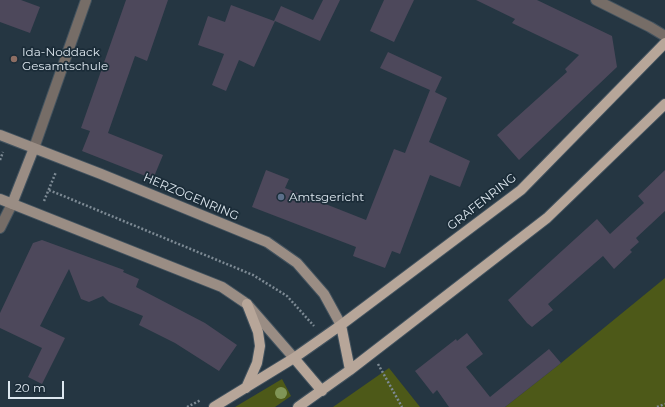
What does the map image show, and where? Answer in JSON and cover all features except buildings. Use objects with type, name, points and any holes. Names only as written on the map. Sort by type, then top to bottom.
[{"type":"main road","name":"GRAFENRING","points":[[214,407],[294,358],[341,325],[521,190],[665,43]]},
{"type":"main road","points":[[298,407],[350,370],[547,218],[665,104]]},
{"type":"main road","name":"HERZOGENRING","points":[[0,135],[267,242],[297,263],[320,289],[341,325]]},
{"type":"main road","points":[[12,204],[34,148]]},
{"type":"main road","points":[[0,199],[222,287],[247,304],[322,391]]},
{"type":"main road","points":[[246,388],[257,363],[260,346],[258,332],[247,304]]},
{"type":"main road","points":[[341,325],[350,370]]},
{"type":"street","points":[[34,148],[86,0]]},
{"type":"street","points":[[596,0],[665,36]]},
{"type":"street","points":[[0,228],[12,204]]},
{"type":"path","points":[[38,214],[62,159]]},
{"type":"path","points":[[49,190],[253,275],[287,296],[314,326],[308,330]]},
{"type":"path","points":[[378,364],[402,407]]},
{"type":"path","points":[[657,407],[665,404]]},
{"type":"green space","points":[[665,278],[665,407],[505,407],[561,363]]},
{"type":"green space","points":[[389,368],[420,407],[333,407]]},
{"type":"green space","points":[[282,379],[291,396],[275,407],[235,407]]},
{"type":"place","name":"Ida-Noddack Gesamtschule","points":[[14,59]]},
{"type":"place","name":"Amtsgericht","points":[[281,197]]}]
